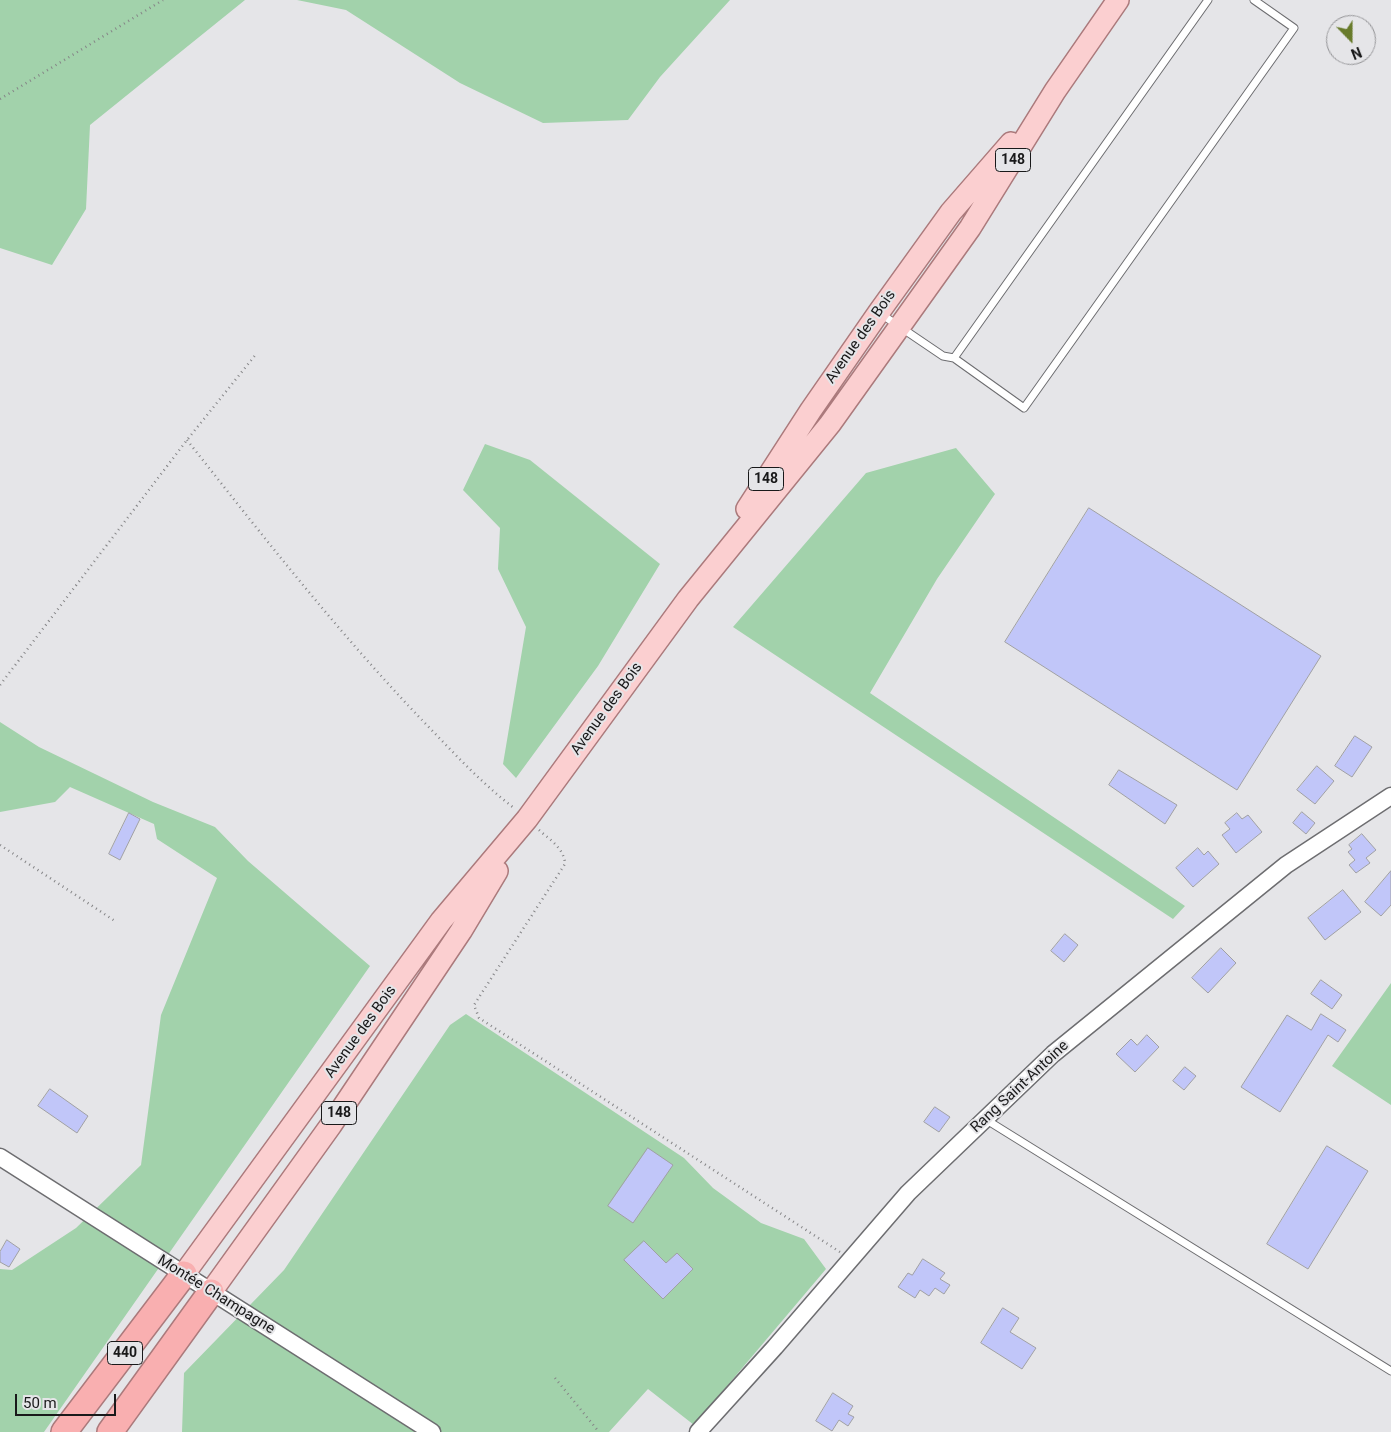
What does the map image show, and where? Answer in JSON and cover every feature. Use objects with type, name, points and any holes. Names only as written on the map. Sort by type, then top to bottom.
[{"type":"highway","name":"440","points":[[64,1432],[184,1274]]},
{"type":"highway","name":"440","points":[[110,1432],[211,1292]]},
{"type":"main road","name":"Avenue des Bois","points":[[184,1274],[441,921],[527,819],[688,599],[830,424],[970,228],[1056,91],[1118,0]]},
{"type":"main road","name":"Avenue des Bois","points":[[688,599],[811,410],[951,212],[1056,91]]},
{"type":"main road","name":"Avenue des Bois","points":[[211,1292],[311,1154],[456,939],[527,819]]},
{"type":"street","name":"Rang Saint-Antoine","points":[[698,1432],[908,1193],[1053,1054],[1286,865],[1391,796]]},
{"type":"street","name":"Montée Champagne","points":[[0,1157],[432,1432]]},
{"type":"lane","points":[[954,358],[1208,0]]},
{"type":"lane","points":[[879,312],[943,356],[954,358],[1024,408],[1294,28],[1254,0]]},
{"type":"lane","points":[[985,1119],[1391,1370]]},
{"type":"path","points":[[0,99],[164,0]]},
{"type":"path","points":[[0,685],[187,440],[257,353]]},
{"type":"path","points":[[187,440],[313,599],[387,683],[496,795],[527,819],[560,849],[564,856],[565,864],[474,1005],[479,1018],[851,1259]]},
{"type":"path","points":[[0,845],[115,921]]},
{"type":"path","points":[[555,1378],[599,1432]]},
{"type":"green space","points":[[0,0],[245,0],[90,125],[86,209],[52,265],[0,248]]},
{"type":"green space","points":[[297,0],[730,0],[660,77],[628,120],[543,123],[460,83],[346,10]]},
{"type":"green space","points":[[485,444],[530,460],[660,564],[598,666],[516,778],[503,764],[526,627],[498,569],[500,528],[463,490]]},
{"type":"green space","points":[[956,448],[995,494],[937,579],[870,693],[1185,906],[1173,919],[733,627],[866,473]]},
{"type":"green space","points":[[0,722],[39,747],[153,802],[215,827],[248,861],[370,966],[44,1432],[0,1432],[0,1269],[12,1270],[76,1228],[141,1165],[161,1015],[217,878],[157,839],[154,824],[70,787],[55,802],[0,812]]},
{"type":"green space","points":[[1391,983],[1391,1105],[1332,1066]]},
{"type":"green space","points":[[466,1014],[684,1158],[713,1188],[761,1223],[804,1239],[826,1269],[694,1425],[648,1389],[609,1432],[182,1432],[184,1373],[284,1270],[450,1025]]},
{"type":"building","points":[[1089,508],[1321,656],[1237,790],[1005,642]]},
{"type":"building","points":[[1355,736],[1372,747],[1352,777],[1335,766]]},
{"type":"building","points":[[1317,766],[1334,781],[1315,804],[1297,790]]},
{"type":"building","points":[[1119,770],[1177,805],[1165,824],[1109,785]]},
{"type":"building","points":[[1302,812],[1315,823],[1306,834],[1293,823]]},
{"type":"building","points":[[129,813],[140,819],[120,860],[109,854]]},
{"type":"building","points":[[1237,813],[1242,819],[1248,815],[1262,832],[1236,853],[1222,835],[1230,829],[1225,823]]},
{"type":"building","points":[[1362,834],[1376,850],[1366,858],[1370,863],[1356,873],[1349,865],[1355,860],[1348,852],[1352,849],[1349,845]]},
{"type":"building","points":[[1198,848],[1204,855],[1208,851],[1219,864],[1193,887],[1176,868]]},
{"type":"building","points":[[1391,871],[1391,905],[1381,916],[1365,902]]},
{"type":"building","points":[[1343,890],[1361,912],[1325,940],[1308,918]]},
{"type":"building","points":[[1065,934],[1078,945],[1064,962],[1051,951]]},
{"type":"building","points":[[1221,948],[1236,963],[1208,993],[1192,978]]},
{"type":"building","points":[[1321,980],[1342,995],[1332,1009],[1311,994]]},
{"type":"building","points":[[1321,1014],[1346,1030],[1338,1042],[1328,1035],[1280,1112],[1241,1087],[1287,1015],[1311,1030]]},
{"type":"building","points":[[1147,1035],[1159,1047],[1135,1072],[1116,1054],[1131,1039],[1137,1045]]},
{"type":"building","points":[[1185,1067],[1196,1076],[1184,1090],[1173,1081]]},
{"type":"building","points":[[50,1089],[88,1116],[77,1133],[38,1106]]},
{"type":"building","points":[[935,1107],[950,1117],[939,1132],[924,1122]]},
{"type":"building","points":[[1327,1146],[1368,1171],[1308,1269],[1267,1244]]},
{"type":"building","points":[[648,1148],[673,1165],[633,1223],[608,1206]]},
{"type":"building","points":[[7,1240],[20,1249],[9,1267],[0,1262],[0,1252]]},
{"type":"building","points":[[644,1241],[666,1263],[677,1253],[693,1269],[663,1299],[624,1260]]},
{"type":"building","points":[[923,1259],[945,1273],[940,1279],[950,1285],[944,1294],[935,1288],[929,1296],[920,1290],[915,1298],[898,1287],[908,1273],[912,1275]]},
{"type":"building","points":[[1003,1308],[1019,1318],[1010,1332],[1036,1348],[1022,1369],[981,1343]]},
{"type":"building","points":[[833,1393],[853,1406],[848,1414],[854,1417],[848,1426],[839,1420],[832,1431],[816,1421]]}]
